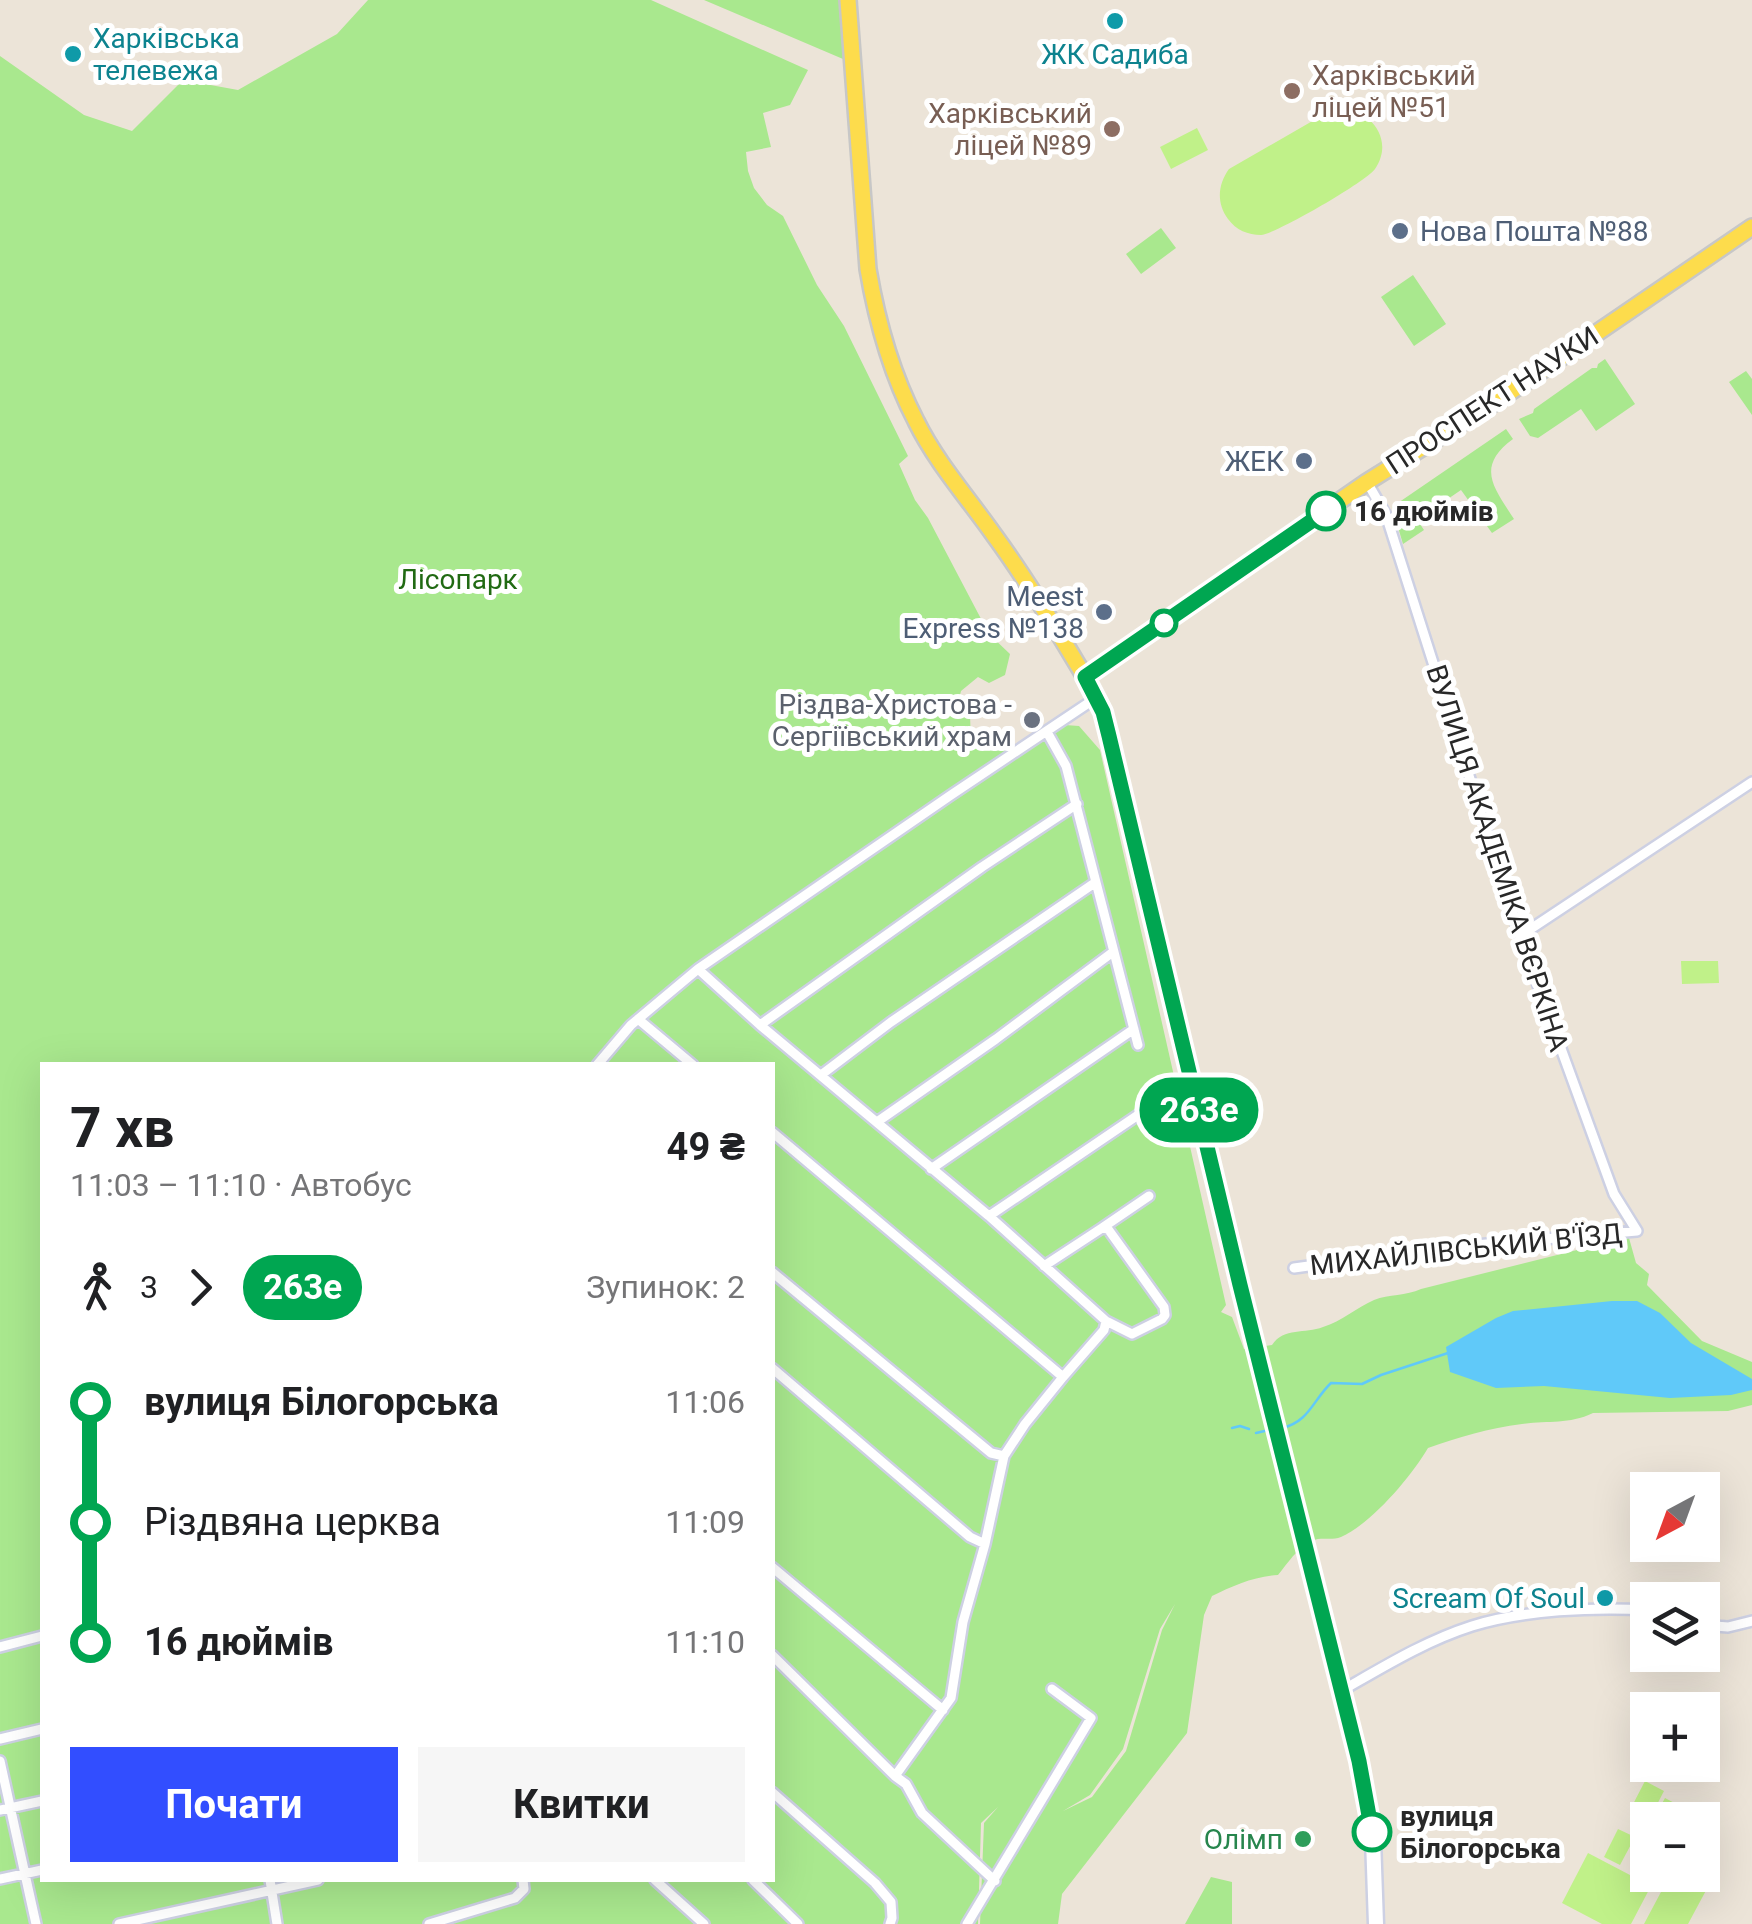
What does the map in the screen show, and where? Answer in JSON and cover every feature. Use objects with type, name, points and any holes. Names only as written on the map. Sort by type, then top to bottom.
[{"type":"main road","points":[[848,0],[868,269],[888,354],[931,448],[997,538],[1085,677],[1109,736],[1359,1761],[1375,1855],[1376,1924]]},
{"type":"main road","name":"ПРОСПЕКТ НАУКИ","points":[[1085,677],[1367,482],[1496,402],[1752,227]]},
{"type":"street","name":"ВУЛИЦЯ АКАДЕМІКА ВЄРКІНА","points":[[1367,482],[1386,515],[1520,936],[1614,1194],[1637,1231]]},
{"type":"street","points":[[601,1062],[638,1019],[698,969],[1096,698]]},
{"type":"street","points":[[1047,732],[1066,766],[1138,1045]]},
{"type":"street","points":[[1520,936],[1752,782]]},
{"type":"street","points":[[760,1025],[1077,804]]},
{"type":"street","points":[[820,1075],[1096,882]]},
{"type":"street","points":[[877,1122],[1113,952]]},
{"type":"street","points":[[698,969],[989,1216],[1106,1321],[1132,1334],[1162,1319],[1166,1311],[1112,1233],[1102,1228]]},
{"type":"street","points":[[638,1019],[689,1062]]},
{"type":"street","points":[[932,1168],[1134,1028]]},
{"type":"street","points":[[989,1216],[1141,1113],[1168,1105]]},
{"type":"street","points":[[775,1135],[1063,1377]]},
{"type":"street","points":[[1044,1266],[1149,1196]]},
{"type":"street","name":"МИХАЙЛІВСЬКИЙ В'ЇЗД","points":[[1294,1268],[1441,1248],[1637,1231]]},
{"type":"street","points":[[775,1274],[991,1453],[1004,1456]]},
{"type":"street","points":[[896,1776],[954,1689],[963,1622],[1004,1456],[1025,1424],[1104,1330],[1106,1321]]},
{"type":"street","points":[[775,1371],[970,1537],[985,1544]]},
{"type":"street","points":[[775,1570],[943,1710]]},
{"type":"street","points":[[1341,1691],[1406,1654],[1470,1627],[1514,1616],[1630,1611]]},
{"type":"street","points":[[1720,1626],[1752,1621]]},
{"type":"street","points":[[0,1647],[40,1637]]},
{"type":"street","points":[[775,1657],[906,1784],[922,1813],[995,1881]]},
{"type":"street","points":[[967,1924],[1091,1718],[1052,1690]]},
{"type":"street","points":[[0,1739],[40,1729]]},
{"type":"street","points":[[0,1762],[6,1809],[36,1924]]},
{"type":"street","points":[[775,1795],[875,1883],[891,1902],[890,1924]]},
{"type":"street","points":[[6,1809],[40,1801]]},
{"type":"street","points":[[0,1880],[40,1870]]},
{"type":"street","points":[[428,1924],[515,1898],[524,1889],[523,1882]]},
{"type":"street","points":[[657,1882],[704,1924]]},
{"type":"street","points":[[755,1882],[798,1924]]},
{"type":"street","points":[[120,1924],[271,1884],[277,1924]]},
{"type":"green space","name":"Лісопарк","points":[[368,0],[651,0],[808,70],[790,105],[763,113],[771,147],[746,152],[748,171],[754,188],[767,205],[783,216],[817,285],[844,326],[908,456],[899,464],[915,500],[989,634],[1010,654],[1005,675],[989,683],[978,677],[961,691],[959,699],[970,714],[971,745],[987,745],[1008,735],[1007,751],[1013,756],[1065,725],[1079,726],[1100,750],[1226,1305],[1221,1312],[1232,1317],[1244,1349],[1272,1345],[1289,1333],[1330,1324],[1380,1298],[1629,1238],[1636,1263],[1649,1274],[1647,1285],[1702,1341],[1752,1362],[1752,1405],[1728,1411],[1593,1413],[1566,1421],[1498,1428],[1428,1448],[1390,1498],[1353,1530],[1338,1538],[1306,1544],[1278,1575],[1252,1579],[1212,1596],[1204,1615],[1187,1733],[1062,1894],[1058,1924],[980,1924],[984,1823],[998,1807],[981,1823],[978,1924],[0,1924],[0,56],[84,115],[132,131],[183,80],[238,90],[337,34]],"holes":[[[1175,1604],[1162,1630],[1126,1751],[1092,1797],[1063,1811],[1090,1795],[1123,1749],[1160,1629]]]},
{"type":"green space","points":[[704,0],[839,0],[843,59]]},
{"type":"green space","points":[[1335,108],[1358,112],[1375,126],[1382,146],[1375,169],[1339,195],[1270,232],[1251,234],[1235,226],[1224,213],[1220,200],[1229,169]]},
{"type":"green space","points":[[1197,128],[1208,150],[1171,169],[1160,147]]},
{"type":"green space","points":[[1161,228],[1176,248],[1141,274],[1126,254]]},
{"type":"green space","points":[[1413,275],[1446,324],[1414,346],[1381,297]]},
{"type":"green space","points":[[1605,359],[1635,404],[1596,431],[1581,409],[1538,438],[1530,436],[1519,419],[1533,413]]},
{"type":"green space","points":[[1746,371],[1752,379],[1752,415],[1729,382]]},
{"type":"green space","points":[[1506,429],[1513,439],[1501,449],[1491,468],[1495,487],[1514,519],[1492,533],[1461,490],[1420,524],[1424,530],[1403,544],[1392,507]]},
{"type":"green space","points":[[1681,961],[1718,961],[1719,983],[1682,984]]},
{"type":"green space","points":[[1644,1782],[1664,1791],[1658,1802],[1634,1802]]},
{"type":"green space","points":[[1618,1829],[1630,1835],[1630,1846],[1620,1865],[1604,1857]]},
{"type":"green space","points":[[1588,1853],[1630,1875],[1630,1892],[1648,1892],[1631,1924],[1602,1924],[1562,1903]]},
{"type":"green space","points":[[1211,1877],[1232,1882],[1232,1924],[1185,1924]]},
{"type":"green space","points":[[1661,1892],[1705,1892],[1688,1924],[1644,1924]]},
{"type":"water","points":[[1637,1301],[1660,1313],[1691,1343],[1752,1379],[1752,1390],[1670,1398],[1544,1386],[1496,1388],[1450,1372],[1446,1347],[1496,1318],[1513,1311]]},
{"type":"waterway","points":[[1282,1428],[1305,1416],[1331,1383],[1362,1384],[1448,1353]]},
{"type":"waterway","points":[[1232,1428],[1249,1429]]},
{"type":"waterway","points":[[1256,1433],[1269,1430]]},
{"type":"bus line","name":"263е","points":[[1326,511],[1085,677],[1103,712],[1109,736],[1359,1761],[1372,1832]]},
{"type":"place","name":"ЖК Садиба","points":[[1115,21]]},
{"type":"place","name":"Харківська телевежа","points":[[73,54]]},
{"type":"place","name":"Харківський ліцей №51","points":[[1292,91]]},
{"type":"place","name":"Харківський ліцей №89","points":[[1112,129]]},
{"type":"place","name":"Нова Пошта №88","points":[[1400,231]]},
{"type":"place","name":"ЖЕК","points":[[1304,461]]},
{"type":"place","name":"16 дюймів","points":[[1326,511]]},
{"type":"place","name":"Meest Express №138","points":[[1104,612]]},
{"type":"place","name":"Різдва-Христова - Сергіївський храм","points":[[1032,720]]},
{"type":"place","name":"Scream Of Soul","points":[[1605,1598]]},
{"type":"place","name":"вулиця Білогорська","points":[[1372,1832]]},
{"type":"place","name":"Олімп","points":[[1303,1839]]}]
